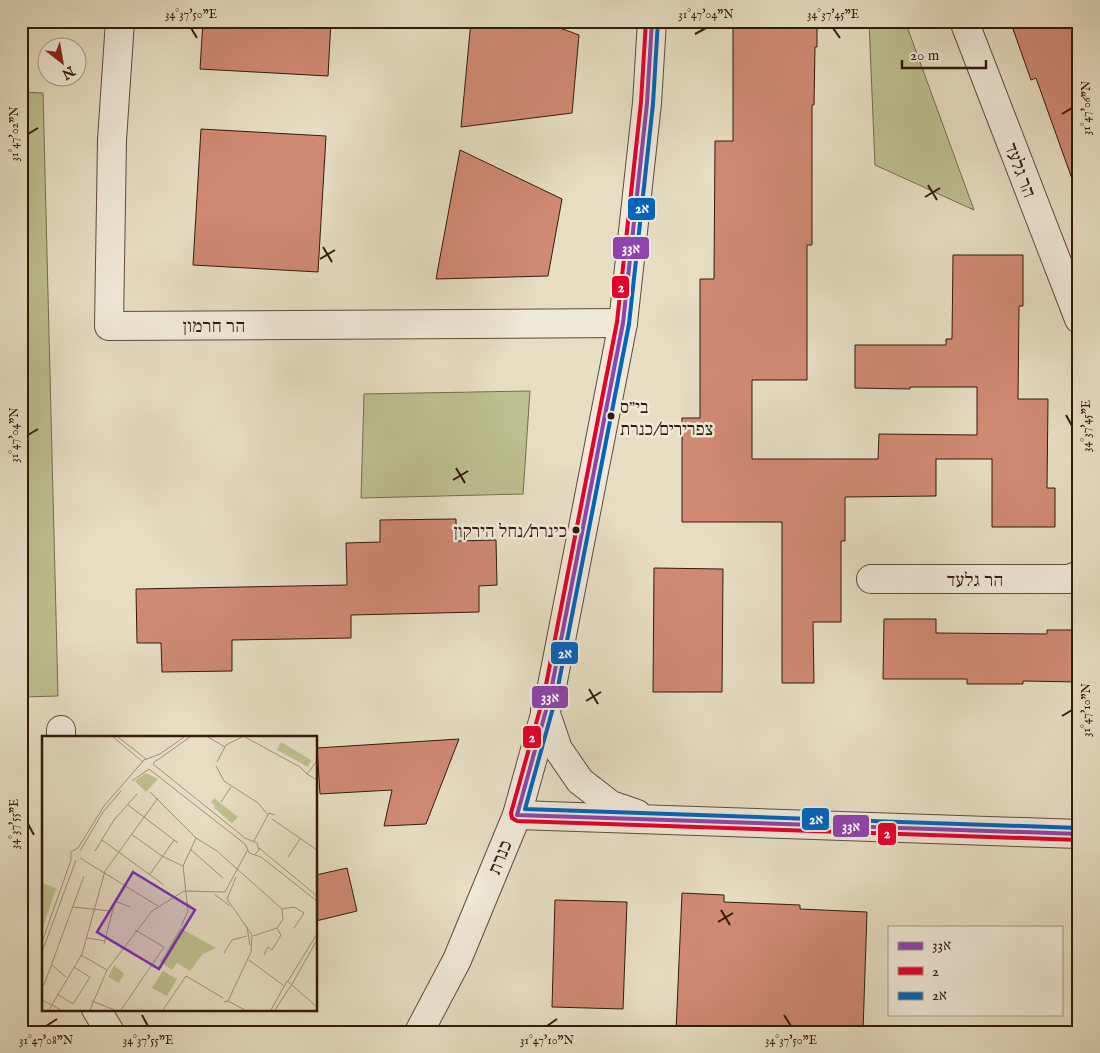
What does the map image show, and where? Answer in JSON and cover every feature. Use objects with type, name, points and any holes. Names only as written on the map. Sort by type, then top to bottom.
[{"type":"street","name":"הר חרמון","points":[[120,21],[112,140],[110,326],[623,323]]},
{"type":"street","name":"כנרת","points":[[419,1032],[457,960],[517,815],[550,696],[623,323],[647,103],[652,21]]},
{"type":"street","name":"הר גלעד","points":[[964,21],[1079,319]]},
{"type":"street","name":"הר גלעד","points":[[871,579],[1069,580],[1079,575]]},
{"type":"street","points":[[545,711],[558,749],[580,781],[611,805],[653,819]]},
{"type":"street","points":[[517,815],[1079,834]]},
{"type":"street","points":[[97,1010],[110,1032]]},
{"type":"green space","points":[[869,21],[905,21],[974,210],[875,165]]},
{"type":"green space","points":[[21,92],[43,93],[58,696],[21,697]]},
{"type":"green space","points":[[530,391],[523,494],[361,498],[364,394]]},
{"type":"building","points":[[203,21],[331,21],[328,76],[200,69]]},
{"type":"building","points":[[471,21],[541,21],[579,35],[572,113],[461,127]]},
{"type":"building","points":[[733,21],[817,21],[814,105],[812,105],[812,245],[807,245],[807,380],[752,380],[752,459],[878,459],[879,434],[977,435],[977,387],[855,388],[855,345],[946,345],[946,339],[952,339],[953,255],[1023,255],[1023,306],[1019,306],[1018,399],[1048,399],[1047,488],[1055,488],[1055,527],[992,527],[992,459],[936,459],[936,496],[845,497],[845,541],[841,541],[841,622],[813,622],[814,683],[782,683],[782,522],[682,522],[682,418],[700,418],[700,279],[714,279],[715,141],[733,141]]},
{"type":"building","points":[[1033,21],[1079,21],[1079,189],[1076,190],[1036,78],[1031,80],[1013,29]]},
{"type":"building","points":[[201,129],[326,136],[318,272],[193,265]]},
{"type":"building","points":[[460,150],[562,199],[548,276],[436,279]]},
{"type":"building","points":[[456,519],[456,541],[496,540],[497,585],[479,586],[479,612],[351,615],[351,638],[232,640],[232,671],[162,672],[161,643],[137,643],[136,589],[347,585],[346,543],[380,542],[380,520]]},
{"type":"building","points":[[654,568],[723,569],[722,692],[653,692]]},
{"type":"building","points":[[884,619],[936,619],[936,633],[1047,634],[1047,630],[1079,630],[1079,682],[1023,681],[1023,684],[967,684],[967,679],[883,679]]},
{"type":"building","points":[[459,739],[426,824],[384,826],[392,790],[320,794],[318,748]]},
{"type":"building","points":[[347,868],[357,911],[318,921],[318,875]]},
{"type":"building","points":[[682,893],[724,895],[724,902],[800,905],[800,909],[867,912],[863,1032],[676,1032]]},
{"type":"building","points":[[555,900],[627,902],[623,1009],[552,1007]]},
{"type":"transit line","name":"2","points":[[646,21],[641,102],[617,322],[544,695],[511,813],[512,818],[517,821],[1079,840]]},
{"type":"transit line","name":"33א","points":[[652,21],[647,103],[623,323],[550,696],[517,815],[1079,834]]},
{"type":"transit line","name":"2א","points":[[658,21],[653,104],[629,324],[556,697],[525,809],[1079,828]]},
{"type":"place","name":"בי״ס צפרירים/כנרת","points":[[611,416]]},
{"type":"place","name":"כינרת/נחל הירקון","points":[[576,530]]}]
